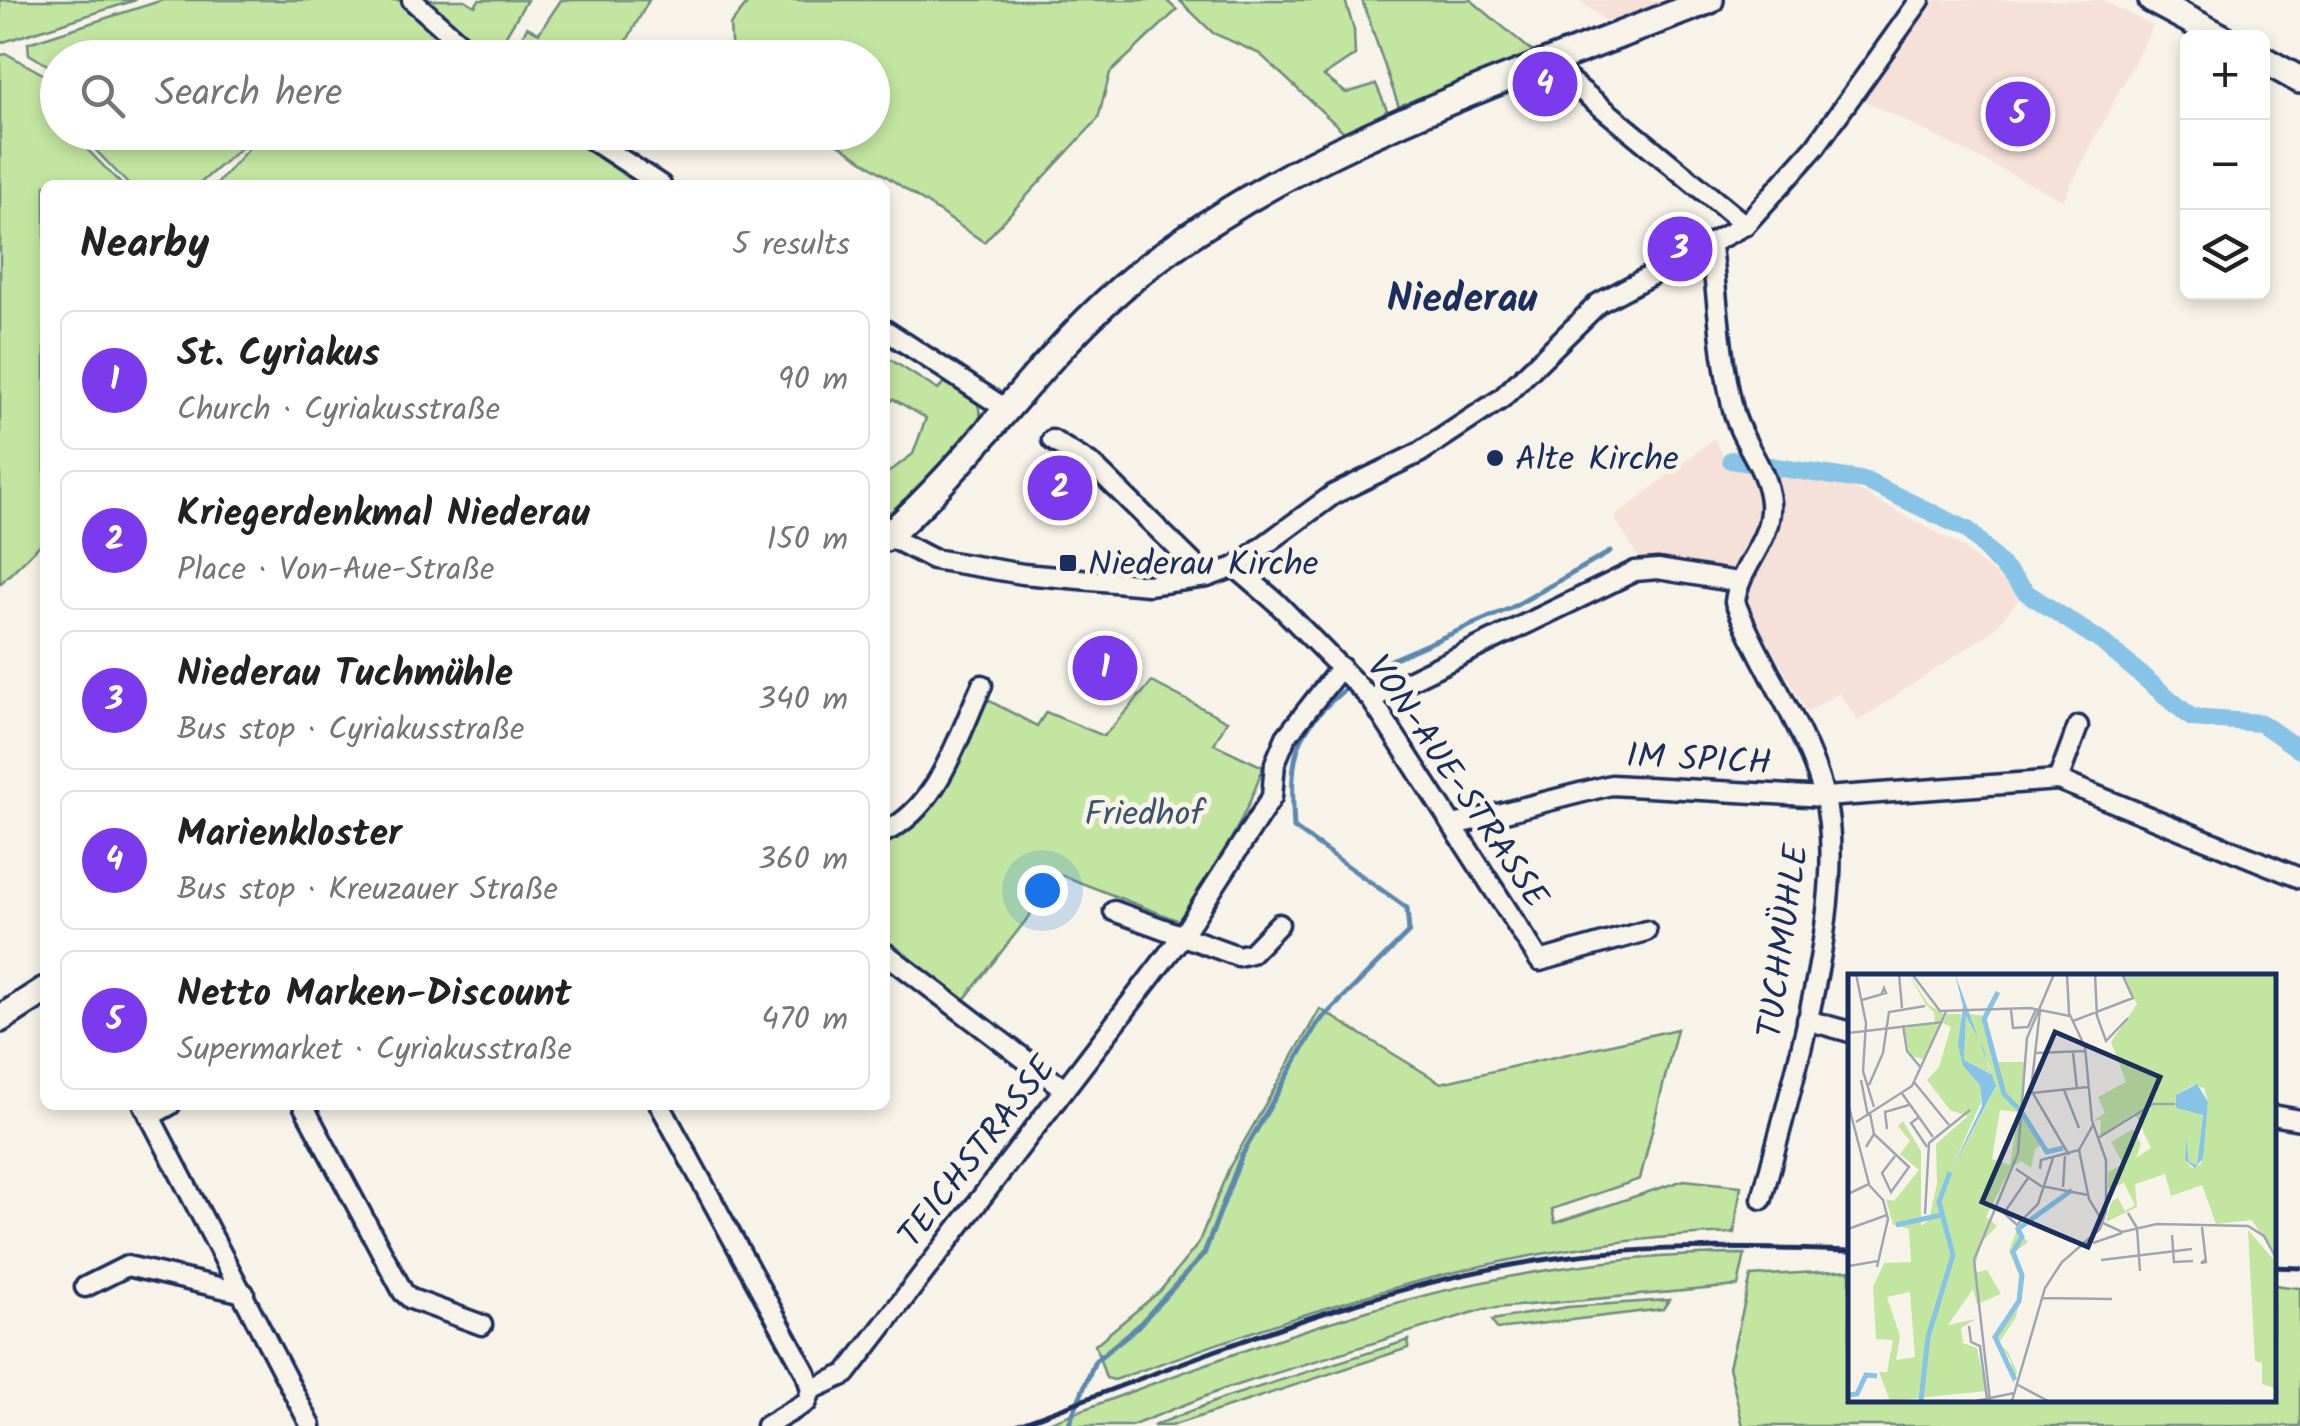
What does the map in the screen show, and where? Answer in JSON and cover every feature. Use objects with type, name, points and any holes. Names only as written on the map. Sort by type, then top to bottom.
[{"type":"main road","points":[[890,534],[1099,309],[1137,275],[1220,216],[1293,174],[1710,0]]},
{"type":"main road","points":[[2152,0],[2208,30]]},
{"type":"main road","points":[[2270,63],[2300,80]]},
{"type":"main road","points":[[0,1019],[40,993]]},
{"type":"street","points":[[412,0],[457,40]]},
{"type":"street","points":[[890,538],[933,559],[1023,574],[1148,585],[1208,577],[1235,567],[1334,494],[1420,454],[1500,400],[1599,303],[1745,225],[1816,147],[1920,0]]},
{"type":"street","points":[[1549,64],[1745,225]]},
{"type":"street","points":[[608,150],[653,180]]},
{"type":"street","points":[[1710,247],[1732,408],[1764,476],[1770,504],[1759,551],[1737,582]]},
{"type":"street","points":[[890,333],[1009,410]]},
{"type":"street","points":[[1052,440],[1094,466],[1208,577]]},
{"type":"street","name":"VON-AUE-STRASSE","points":[[1235,567],[1355,682],[1454,825],[1540,961],[1646,931]]},
{"type":"street","name":"TEICHSTRASSE","points":[[766,1426],[807,1402],[810,1390],[846,1374],[1182,936],[1272,797],[1275,763],[1286,737],[1355,682],[1634,571],[1658,569],[1737,582]]},
{"type":"street","name":"TUCHMÜHLE","points":[[1737,582],[1735,602],[1746,632],[1810,753],[1825,798],[1831,882],[1806,1020],[1762,1200]]},
{"type":"street","points":[[890,829],[916,813],[982,685]]},
{"type":"street","points":[[2078,726],[2058,780],[2300,878]]},
{"type":"street","name":"IM SPICH","points":[[1454,825],[1611,785],[1825,798],[2058,780]]},
{"type":"street","points":[[1114,911],[1238,956],[1250,952],[1280,924]]},
{"type":"street","points":[[890,956],[1064,1089]]},
{"type":"street","points":[[1806,1020],[1848,1031]]},
{"type":"street","points":[[306,1110],[402,1292],[411,1300],[482,1325]]},
{"type":"street","points":[[663,1110],[806,1374],[810,1390]]},
{"type":"street","points":[[147,1111],[311,1426]]},
{"type":"street","points":[[2275,1116],[2300,1120]]},
{"type":"street","points":[[85,1287],[127,1266],[244,1293]]},
{"type":"shaded area","points":[[1579,0],[1679,0],[1613,27]]},
{"type":"shaded area","points":[[1934,0],[2102,0],[2153,26],[2063,200],[1859,98]]},
{"type":"shaded area","points":[[1714,438],[1724,457],[1750,473],[1837,479],[1960,545],[2021,597],[1991,632],[1858,721],[1839,693],[1807,712],[1746,603],[1753,574],[1641,561],[1614,518]]},
{"type":"green space","points":[[0,0],[136,0],[0,43]]},
{"type":"green space","points":[[163,0],[465,0],[475,6],[479,0],[527,0],[503,40],[40,40],[40,61],[29,54],[28,43]]},
{"type":"green space","points":[[561,0],[649,0],[627,40],[520,40],[527,27],[539,33]]},
{"type":"green space","points":[[750,0],[1166,0],[1177,10],[1110,73],[1098,119],[984,242],[847,150],[890,150],[890,40],[731,40],[730,25]]},
{"type":"green space","points":[[1179,0],[1345,0],[1354,30],[1355,55],[1324,76],[1346,93],[1376,84],[1387,110],[1377,119],[1344,132],[1260,54],[1213,33]]},
{"type":"green space","points":[[1362,0],[1471,0],[1539,57],[1401,113]]},
{"type":"green space","points":[[7,54],[40,72],[40,150],[88,150],[117,180],[40,180],[40,545],[0,584],[0,55]]},
{"type":"green space","points":[[96,150],[238,150],[204,180],[124,180]]},
{"type":"green space","points":[[247,150],[596,150],[642,180],[220,180]]},
{"type":"green space","points":[[890,359],[938,390],[947,378],[977,401],[981,417],[947,461],[890,512],[890,471],[913,454],[926,418],[893,399],[890,403]]},
{"type":"green space","name":"Friedhof","points":[[1152,682],[1227,721],[1214,744],[1263,767],[1237,828],[1179,921],[1061,875],[964,1000],[890,946],[890,840],[922,819],[935,801],[984,698],[1037,726],[1046,712],[1104,736]]},
{"type":"green space","points":[[1320,1009],[1441,1083],[1677,1029],[1640,1179],[1552,1209],[1555,1223],[1684,1180],[1741,1186],[1734,1233],[1571,1249],[1494,1263],[1343,1303],[1114,1380],[1106,1378],[1095,1345],[1160,1291],[1198,1244],[1229,1168]]},
{"type":"green space","points":[[1745,1254],[1738,1286],[1484,1309],[1224,1389],[1131,1426],[1040,1426],[1299,1332],[1470,1285],[1558,1268],[1649,1258]]},
{"type":"green space","points":[[1848,1270],[1848,1401],[2275,1401],[2275,1285],[2300,1288],[2300,1426],[1743,1426],[1729,1367],[1751,1276]]},
{"type":"green space","points":[[1669,1300],[1663,1309],[1497,1329],[1492,1320],[1567,1307]]},
{"type":"green space","points":[[1409,1340],[1408,1348],[1171,1426],[1153,1426],[1224,1398]]},
{"type":"waterway","points":[[1731,460],[1866,481],[1968,530],[2027,593],[2102,642],[2192,718],[2261,723],[2300,750]]},
{"type":"waterway","points":[[1359,678],[1372,668],[1511,608],[1610,552]]},
{"type":"waterway","points":[[1068,1426],[1095,1361],[1137,1327],[1204,1254],[1241,1157],[1317,1024],[1409,932],[1407,908],[1294,828],[1293,782],[1298,747],[1316,717],[1350,685]]},
{"type":"railway","points":[[1013,1426],[1284,1326],[1421,1285],[1492,1269],[1563,1257],[1670,1249],[1848,1251]]},
{"type":"railway","points":[[2275,1267],[2300,1268]]},
{"type":"place","name":"Marienkloster","points":[[1545,84]]},
{"type":"place","name":"Netto Marken-Discount","points":[[2018,114]]},
{"type":"place","name":"Niederau Tuchmühle","points":[[1680,249]]},
{"type":"place","name":"Alte Kirche","points":[[1495,458]]},
{"type":"place","name":"Kriegerdenkmal Niederau","points":[[1060,488]]},
{"type":"place","name":"Niederau Kirche","points":[[1068,563]]},
{"type":"place","name":"St. Cyriakus","points":[[1105,668]]},
{"type":"district","name":"Niederau","points":[[1462,297]]}]
